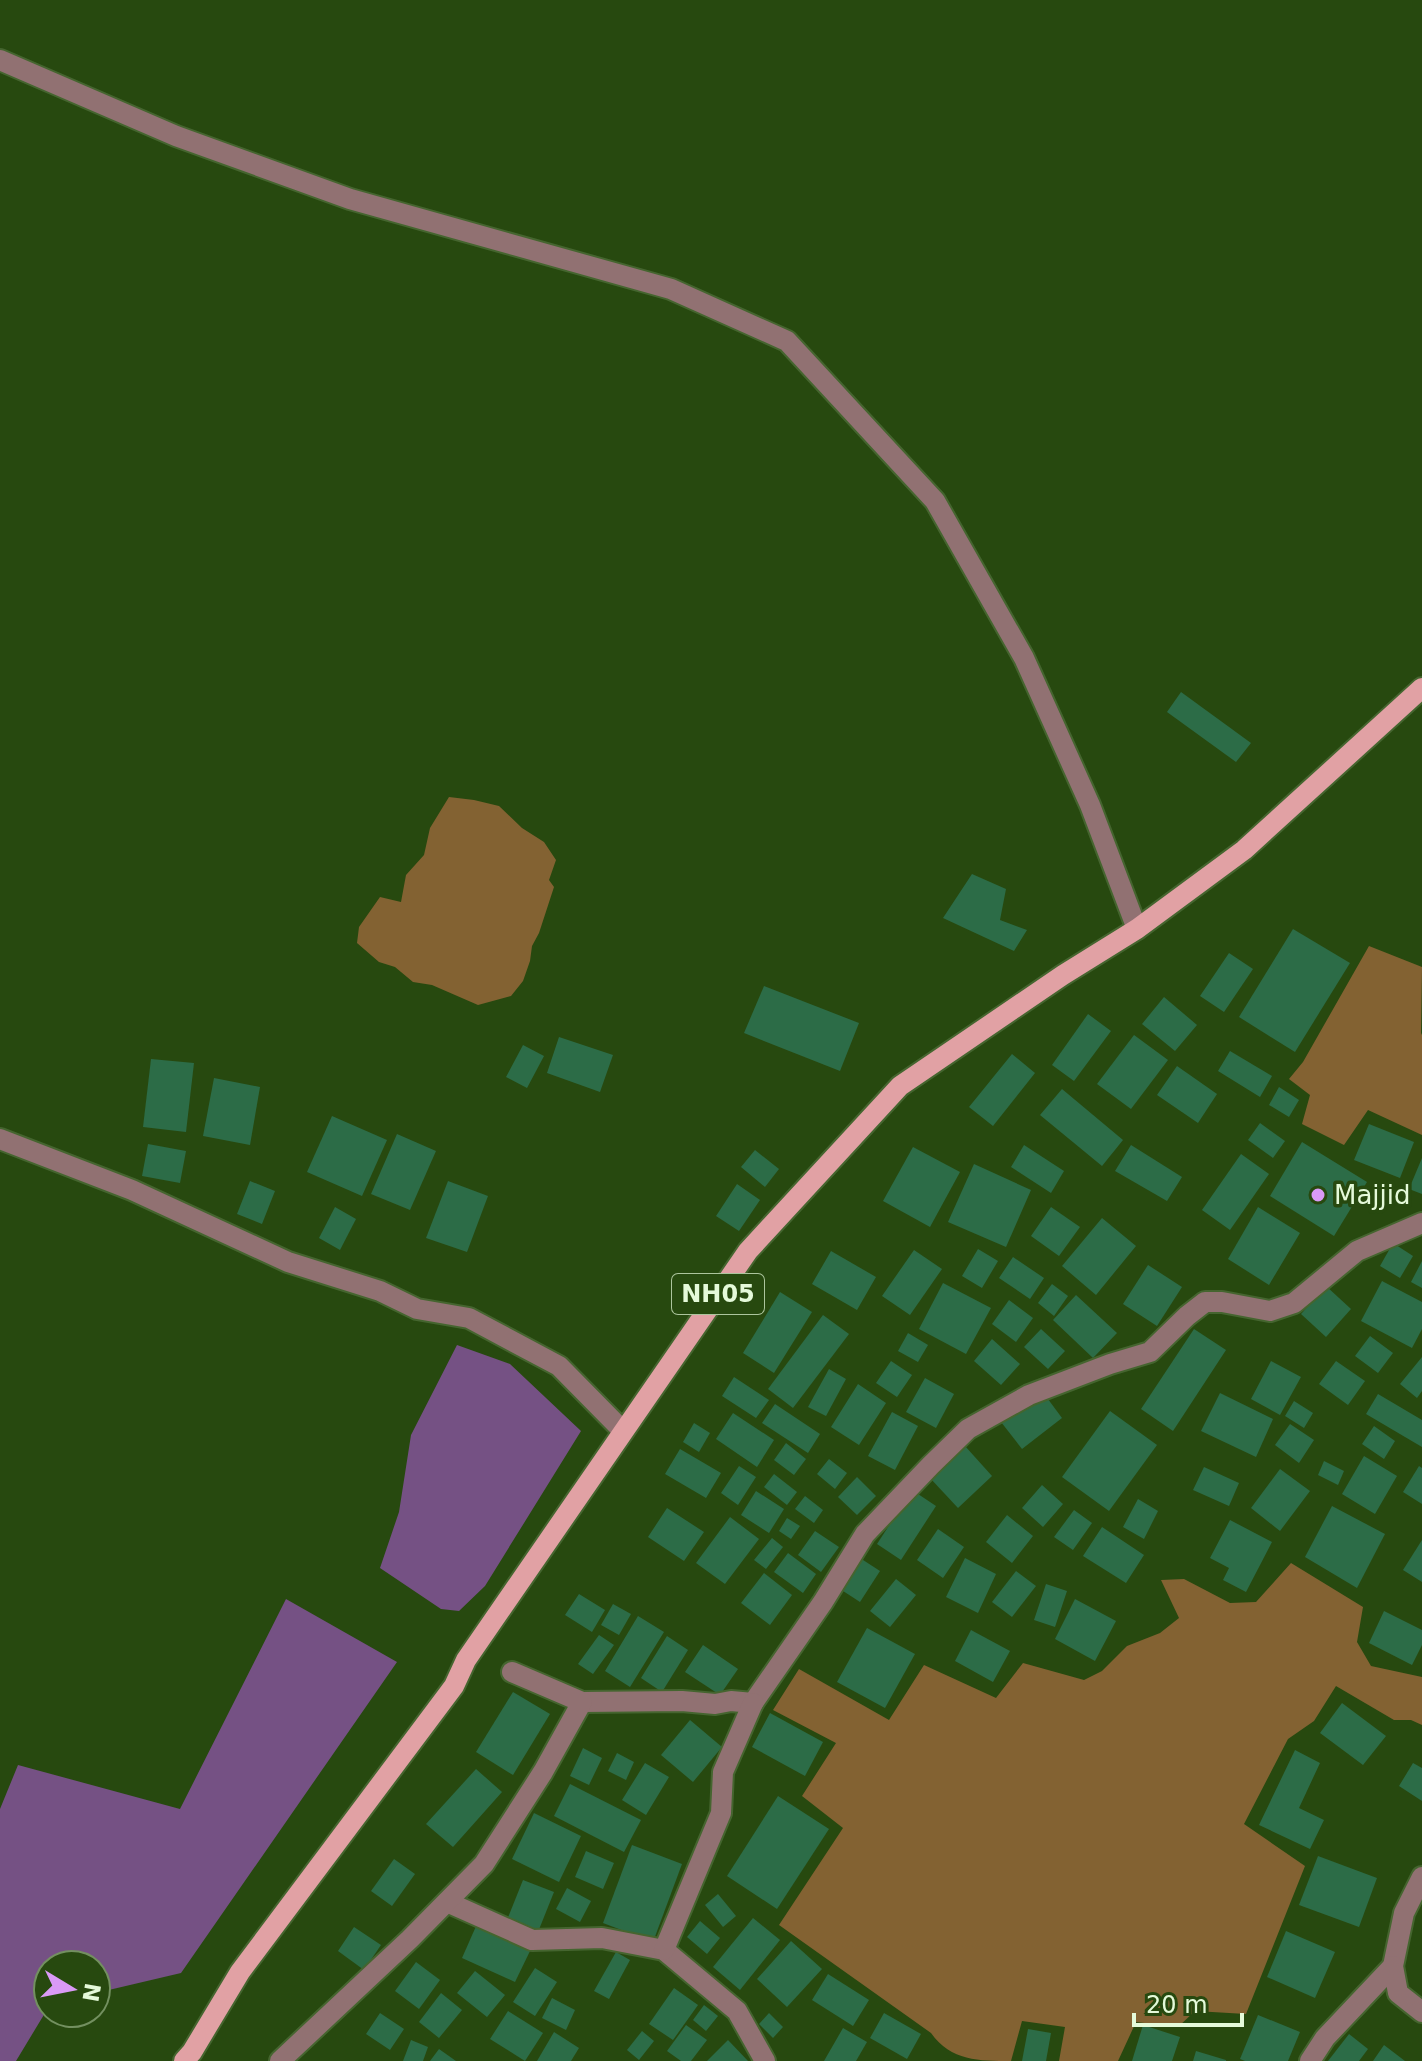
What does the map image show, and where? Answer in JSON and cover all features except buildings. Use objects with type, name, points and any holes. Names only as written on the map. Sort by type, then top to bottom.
[{"type":"main road","name":"NH05","points":[[184,2061],[240,1972],[454,1686],[466,1660],[748,1251],[900,1086],[1063,975],[1137,929],[1244,850],[1422,688]]},
{"type":"street","points":[[0,60],[176,136],[336,194],[671,289],[787,341],[935,501],[1024,658],[1090,805],[1137,929]]},
{"type":"street","points":[[0,1139],[132,1190],[288,1262],[380,1291],[417,1309],[469,1318],[559,1366],[623,1431]]},
{"type":"street","points":[[664,1950],[721,1813],[723,1772],[753,1703],[823,1602],[865,1534],[968,1429],[1029,1395],[1150,1352],[1205,1302],[1270,1311],[1294,1303],[1357,1251],[1422,1223]]},
{"type":"street","points":[[512,1672],[582,1702],[753,1703]]},
{"type":"street","points":[[280,2061],[410,1939],[484,1864],[543,1772],[582,1702]]},
{"type":"street","points":[[1422,1877],[1404,1913],[1393,1966],[1398,1993],[1422,2012]]},
{"type":"street","points":[[447,1902],[532,1940],[602,1938],[664,1950],[737,2011],[765,2061]]},
{"type":"street","points":[[1310,2061],[1325,2038],[1393,1966]]},
{"type":"shaded area","points":[[449,797],[499,806],[522,828],[544,842],[556,860],[549,880],[554,887],[532,946],[523,981],[511,996],[478,1005],[432,985],[413,982],[395,967],[379,962],[357,943],[359,927],[380,897],[401,902],[406,875],[424,855],[430,828]]},
{"type":"shaded area","points":[[1369,946],[1422,967],[1422,1135],[1368,1110],[1344,1145],[1302,1124],[1310,1095],[1289,1079],[1303,1062]]},
{"type":"shaded area","points":[[457,1345],[510,1364],[581,1431],[485,1586],[459,1611],[441,1609],[380,1568],[399,1512],[411,1435]]},
{"type":"shaded area","points":[[1291,1563],[1363,1607],[1357,1642],[1371,1666],[1422,1677],[1422,1725],[1411,1720],[1394,1720],[1336,1686],[1314,1721],[1288,1739],[1244,1824],[1305,1866],[1246,2014],[1195,2011],[1178,2027],[1136,2022],[1118,2061],[1059,2061],[1065,2027],[1022,2021],[1011,2061],[966,2058],[947,2049],[931,2033],[779,1925],[843,1828],[802,1796],[836,1743],[773,1710],[799,1669],[889,1720],[924,1665],[996,1698],[1023,1663],[1084,1680],[1102,1671],[1127,1646],[1160,1633],[1179,1618],[1161,1580],[1184,1579],[1230,1603],[1256,1602]]},
{"type":"shaded area","points":[[286,1599],[397,1662],[181,1973],[112,1989],[112,1949],[32,1949],[32,2029],[35,2029],[16,2061],[0,2061],[0,1809],[18,1765],[180,1809]]},
{"type":"place","name":"Majjid","points":[[1318,1195]]}]
